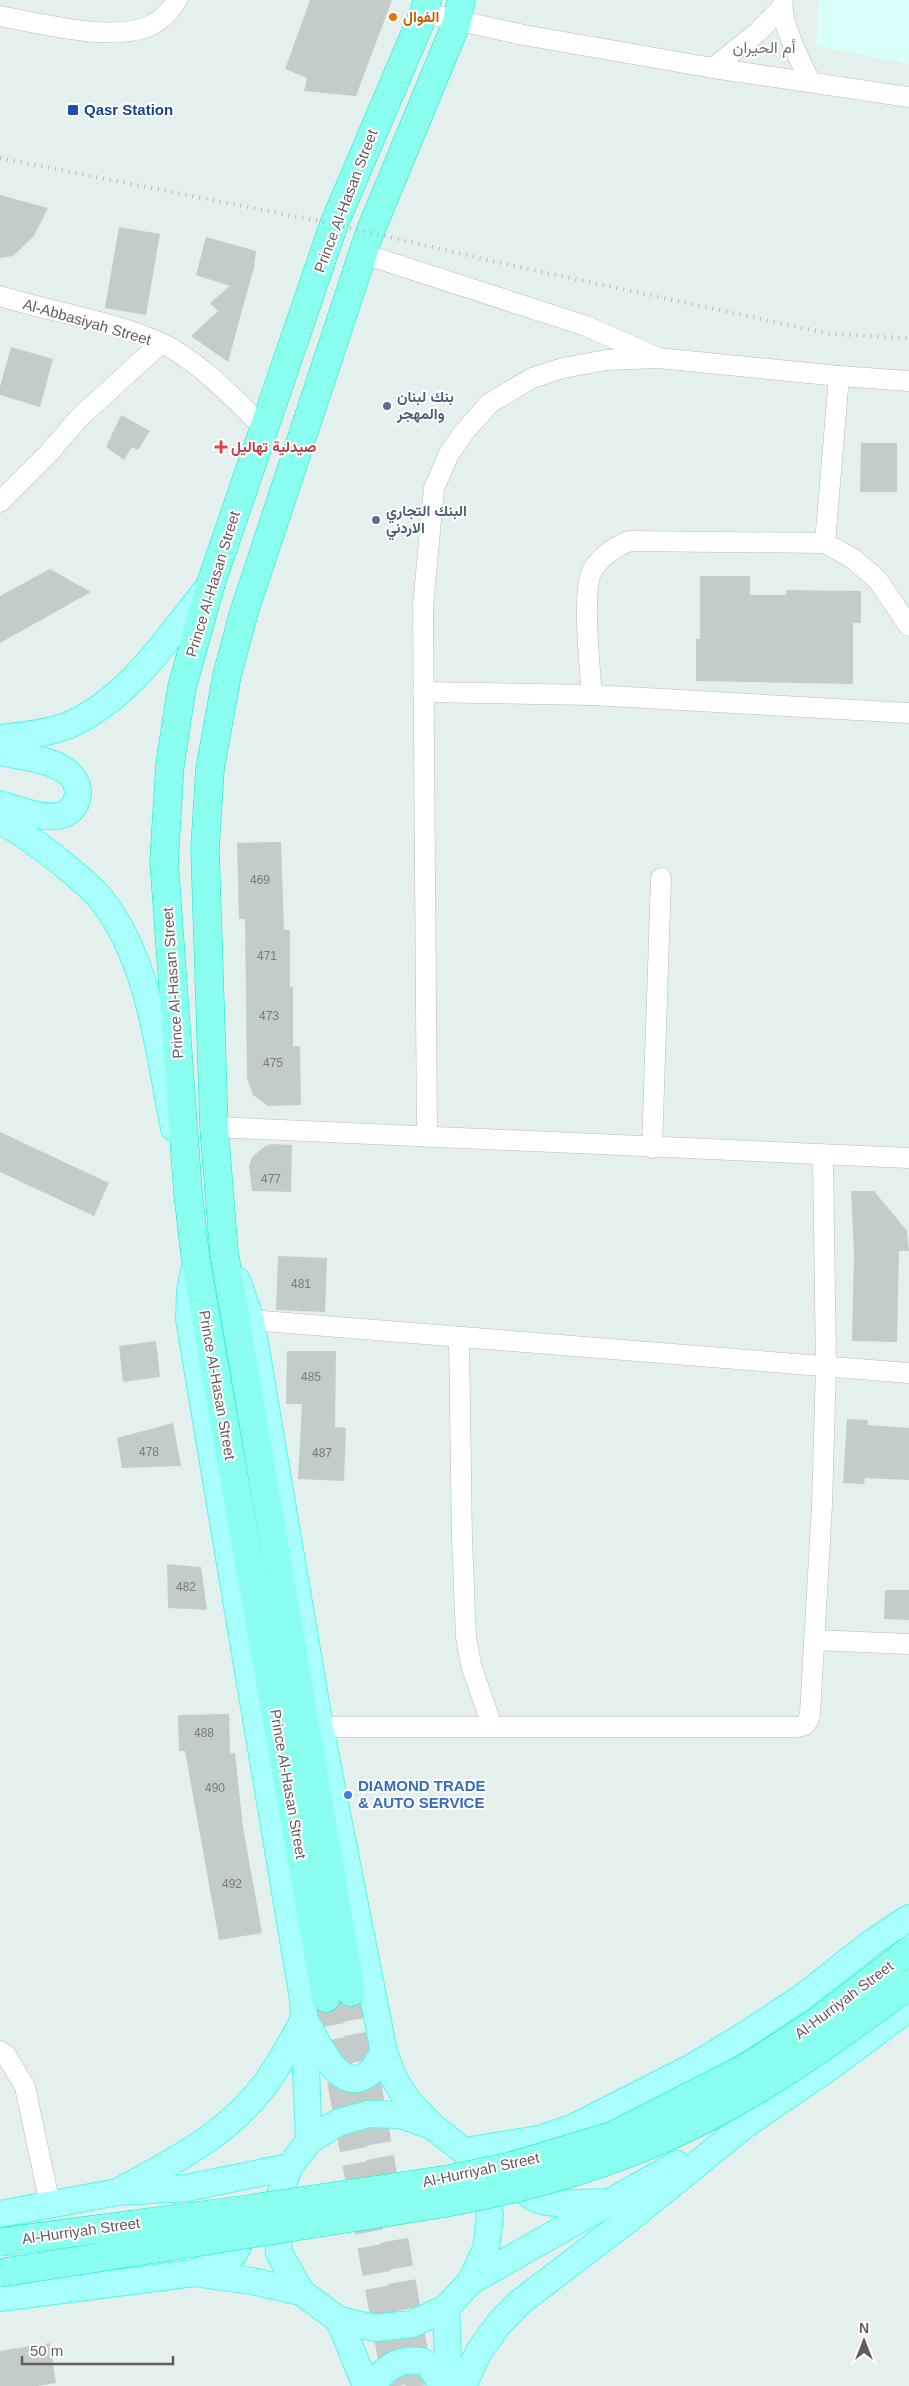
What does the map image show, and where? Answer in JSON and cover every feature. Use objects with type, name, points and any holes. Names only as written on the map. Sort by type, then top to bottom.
[{"type":"highway","name":"Prince Al-Hasan Street","points":[[425,6],[336,219],[211,583],[182,687],[170,764],[164,861],[188,1193],[196,1263],[339,1995],[224,1252],[214,1127],[205,848],[210,769],[227,675],[244,612],[372,228],[459,11]]},
{"type":"highway","points":[[336,219],[372,228]]},
{"type":"highway","name":"Al-Hurriyah Street","points":[[0,2242],[242,2210],[450,2179],[508,2167],[612,2136],[749,2066],[817,2022],[909,1951]]},
{"type":"highway","name":"Al-Hurriyah Street","points":[[0,2273],[454,2202],[510,2190],[611,2160],[657,2142],[710,2116],[754,2091],[821,2049],[909,1985]]},
{"type":"main road","points":[[0,738],[22,736],[70,725],[103,707],[139,673],[211,583]]},
{"type":"main road","points":[[0,752],[52,764],[66,770],[73,777],[78,787],[74,804],[66,812],[55,817],[41,816],[0,804]]},
{"type":"main road","points":[[0,820],[43,846],[94,891],[123,932],[138,963],[149,1004],[188,1193]]},
{"type":"main road","points":[[224,1252],[238,1283],[251,1320],[320,1728],[384,2052],[393,2077],[408,2101],[432,2126],[464,2151],[482,2181],[490,2214],[486,2249],[471,2281]]},
{"type":"main road","points":[[196,1263],[190,1292],[189,1319],[303,1999],[309,2141]]},
{"type":"main road","points":[[464,2151],[539,2138],[574,2127],[694,2066],[801,1998],[874,1941],[909,1918]]},
{"type":"main road","points":[[462,2386],[479,2351],[498,2325],[519,2303],[638,2212],[745,2125],[834,2064],[909,2008]]},
{"type":"main road","points":[[304,2019],[332,2068],[345,2078],[354,2078],[368,2074],[384,2052]]},
{"type":"main road","points":[[117,2192],[185,2156],[218,2132],[248,2104],[270,2078],[304,2019]]},
{"type":"main road","points":[[301,2292],[279,2253],[275,2209],[289,2167],[309,2141],[337,2123],[368,2114],[401,2115],[432,2126]]},
{"type":"main road","points":[[194,2272],[252,2280],[301,2292],[339,2320],[375,2328],[412,2324],[446,2308],[471,2281],[745,2125]]},
{"type":"main road","points":[[539,2138],[521,2165],[522,2180],[530,2195],[541,2202],[610,2202]]},
{"type":"main road","points":[[0,2214],[117,2192],[186,2188],[289,2167]]},
{"type":"main road","points":[[0,2298],[194,2272],[230,2259],[238,2251],[239,2222],[220,2198],[186,2188]]},
{"type":"main road","points":[[446,2308],[449,2386]]},
{"type":"main road","points":[[339,2320],[366,2386]]},
{"type":"main road","points":[[375,2386],[382,2371],[400,2363],[420,2361],[431,2367],[441,2386]]},
{"type":"street","points":[[0,16],[97,32],[130,31],[152,25],[170,11],[177,0]]},
{"type":"street","points":[[713,68],[746,43],[783,3]]},
{"type":"street","points":[[783,3],[788,31],[810,82]]},
{"type":"street","points":[[425,6],[459,11],[713,68],[909,98]]},
{"type":"street","points":[[364,254],[586,326],[658,358]]},
{"type":"street","name":"Al-Abbasiyah Street","points":[[0,296],[109,326],[161,343],[180,354],[220,387],[264,428]]},
{"type":"street","points":[[0,502],[48,454],[79,418],[161,343]]},
{"type":"street","points":[[427,1137],[423,606],[434,488],[449,454],[464,432],[490,403],[532,378],[563,368],[606,360],[658,358],[909,381]]},
{"type":"street","points":[[825,543],[839,376]]},
{"type":"street","points":[[592,695],[587,587],[592,570],[614,548],[629,540],[825,543],[852,558],[877,579],[909,626]]},
{"type":"street","points":[[423,692],[592,695],[909,712]]},
{"type":"street","points":[[652,1148],[661,878]]},
{"type":"street","points":[[214,1127],[823,1156],[909,1158]]},
{"type":"street","points":[[320,1728],[492,1726],[803,1727],[807,1724],[810,1714],[822,1505],[826,1367],[823,1156]]},
{"type":"street","points":[[251,1320],[909,1373]]},
{"type":"street","points":[[459,1338],[462,1539],[466,1637],[471,1666],[492,1726]]},
{"type":"street","points":[[814,1640],[909,1644]]},
{"type":"street","points":[[0,2051],[6,2055],[26,2087],[50,2204]]},
{"type":"shaded area","points":[[819,0],[909,0],[909,64],[816,46]]},
{"type":"building","points":[[310,0],[392,0],[356,96],[304,91],[307,78],[285,69]]},
{"type":"building","points":[[0,195],[48,208],[34,236],[13,256],[0,258]]},
{"type":"building","points":[[119,227],[160,234],[146,315],[105,308]]},
{"type":"building","points":[[206,237],[256,251],[254,267],[228,362],[191,336],[218,311],[210,303],[230,286],[196,275]]},
{"type":"building","points":[[11,347],[53,359],[40,407],[0,395],[0,387]]},
{"type":"building","points":[[121,415],[150,431],[138,450],[132,447],[124,460],[106,447]]},
{"type":"building","points":[[861,443],[897,443],[897,492],[860,492]]},
{"type":"building","points":[[50,569],[91,592],[0,643],[0,596]]},
{"type":"building","points":[[700,576],[750,576],[750,595],[786,595],[786,590],[861,591],[861,623],[853,623],[853,684],[696,681],[696,639],[700,639]]},
{"type":"building","points":[[281,842],[284,930],[290,930],[290,987],[293,987],[293,1046],[300,1046],[301,1105],[268,1106],[253,1095],[247,1078],[245,919],[239,919],[237,843]]},
{"type":"building","points":[[0,1132],[109,1183],[94,1216],[0,1172]]},
{"type":"building","points":[[271,1144],[292,1145],[291,1192],[252,1191],[249,1166],[252,1157]]},
{"type":"building","points":[[851,1191],[874,1191],[907,1231],[909,1251],[899,1251],[897,1342],[852,1341],[854,1253]]},
{"type":"building","points":[[278,1256],[327,1258],[325,1312],[276,1310]]},
{"type":"building","points":[[156,1341],[160,1377],[123,1382],[119,1346]]},
{"type":"building","points":[[287,1351],[336,1351],[335,1427],[346,1428],[344,1481],[298,1479],[302,1404],[286,1404]]},
{"type":"building","points":[[847,1419],[868,1420],[867,1425],[909,1428],[909,1480],[865,1478],[864,1484],[843,1483]]},
{"type":"building","points":[[173,1423],[181,1466],[122,1468],[117,1438]]},
{"type":"building","points":[[167,1564],[201,1567],[207,1610],[168,1608]]},
{"type":"building","points":[[885,1590],[909,1590],[909,1620],[884,1619]]},
{"type":"building","points":[[229,1714],[230,1753],[235,1753],[243,1827],[262,1933],[219,1940],[185,1751],[179,1751],[178,1715]]},
{"type":"building","points":[[50,2343],[56,2383],[38,2386],[0,2386],[0,2351]]},
{"type":"tunnel","points":[[351,1992],[420,2386]]},
{"type":"tunnel","points":[[326,1998],[397,2386]]},
{"type":"railway","points":[[0,158],[334,224],[487,260],[831,334],[909,338]]},
{"type":"place","name":"الفوال","points":[[393,17]]},
{"type":"place","name":"Qasr Station","points":[[73,110]]},
{"type":"place","name":"بنك لبنان والمهجر","points":[[387,406]]},
{"type":"place","name":"صيدلية تهاليل","points":[[221,447]]},
{"type":"place","name":"البنك التجاري الاردني","points":[[376,520]]},
{"type":"place","name":"DIAMOND TRADE & AUTO SERVICE","points":[[348,1795]]},
{"type":"district","name":"أم الحيران","points":[[764,47]]}]
